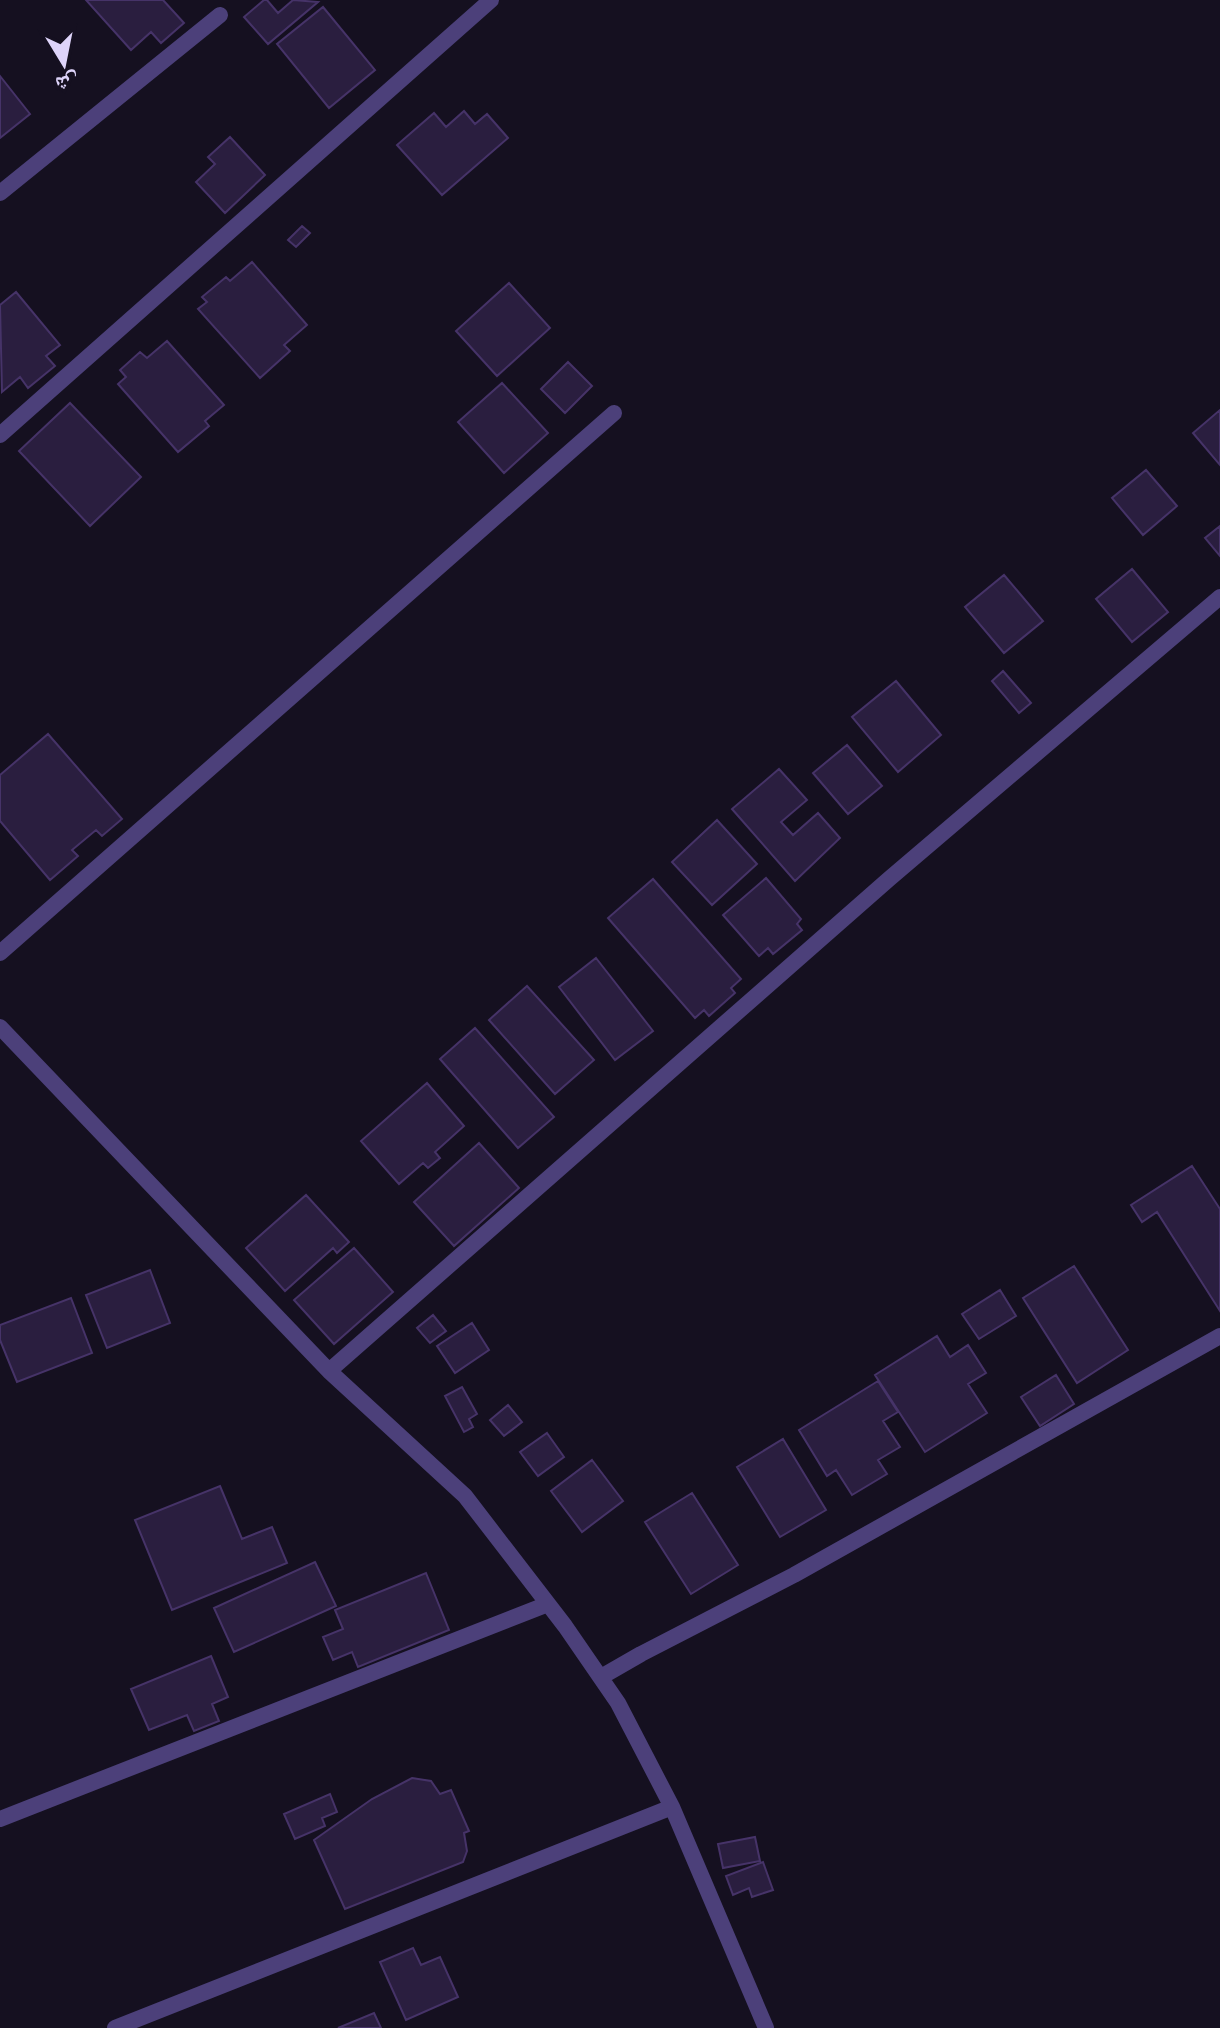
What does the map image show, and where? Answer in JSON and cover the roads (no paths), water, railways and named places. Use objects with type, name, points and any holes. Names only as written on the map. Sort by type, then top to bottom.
[{"type":"street","points":[[0,435],[491,0]]},
{"type":"street","points":[[0,193],[220,15]]},
{"type":"street","points":[[0,953],[614,413]]},
{"type":"street","points":[[329,1371],[865,900],[1220,597]]},
{"type":"street","points":[[0,1027],[329,1371],[465,1496],[548,1604],[618,1703],[672,1807],[766,2028]]},
{"type":"street","points":[[601,1677],[794,1575],[1220,1336]]},
{"type":"street","points":[[0,1819],[548,1604]]},
{"type":"street","points":[[115,2028],[672,1807]]}]
